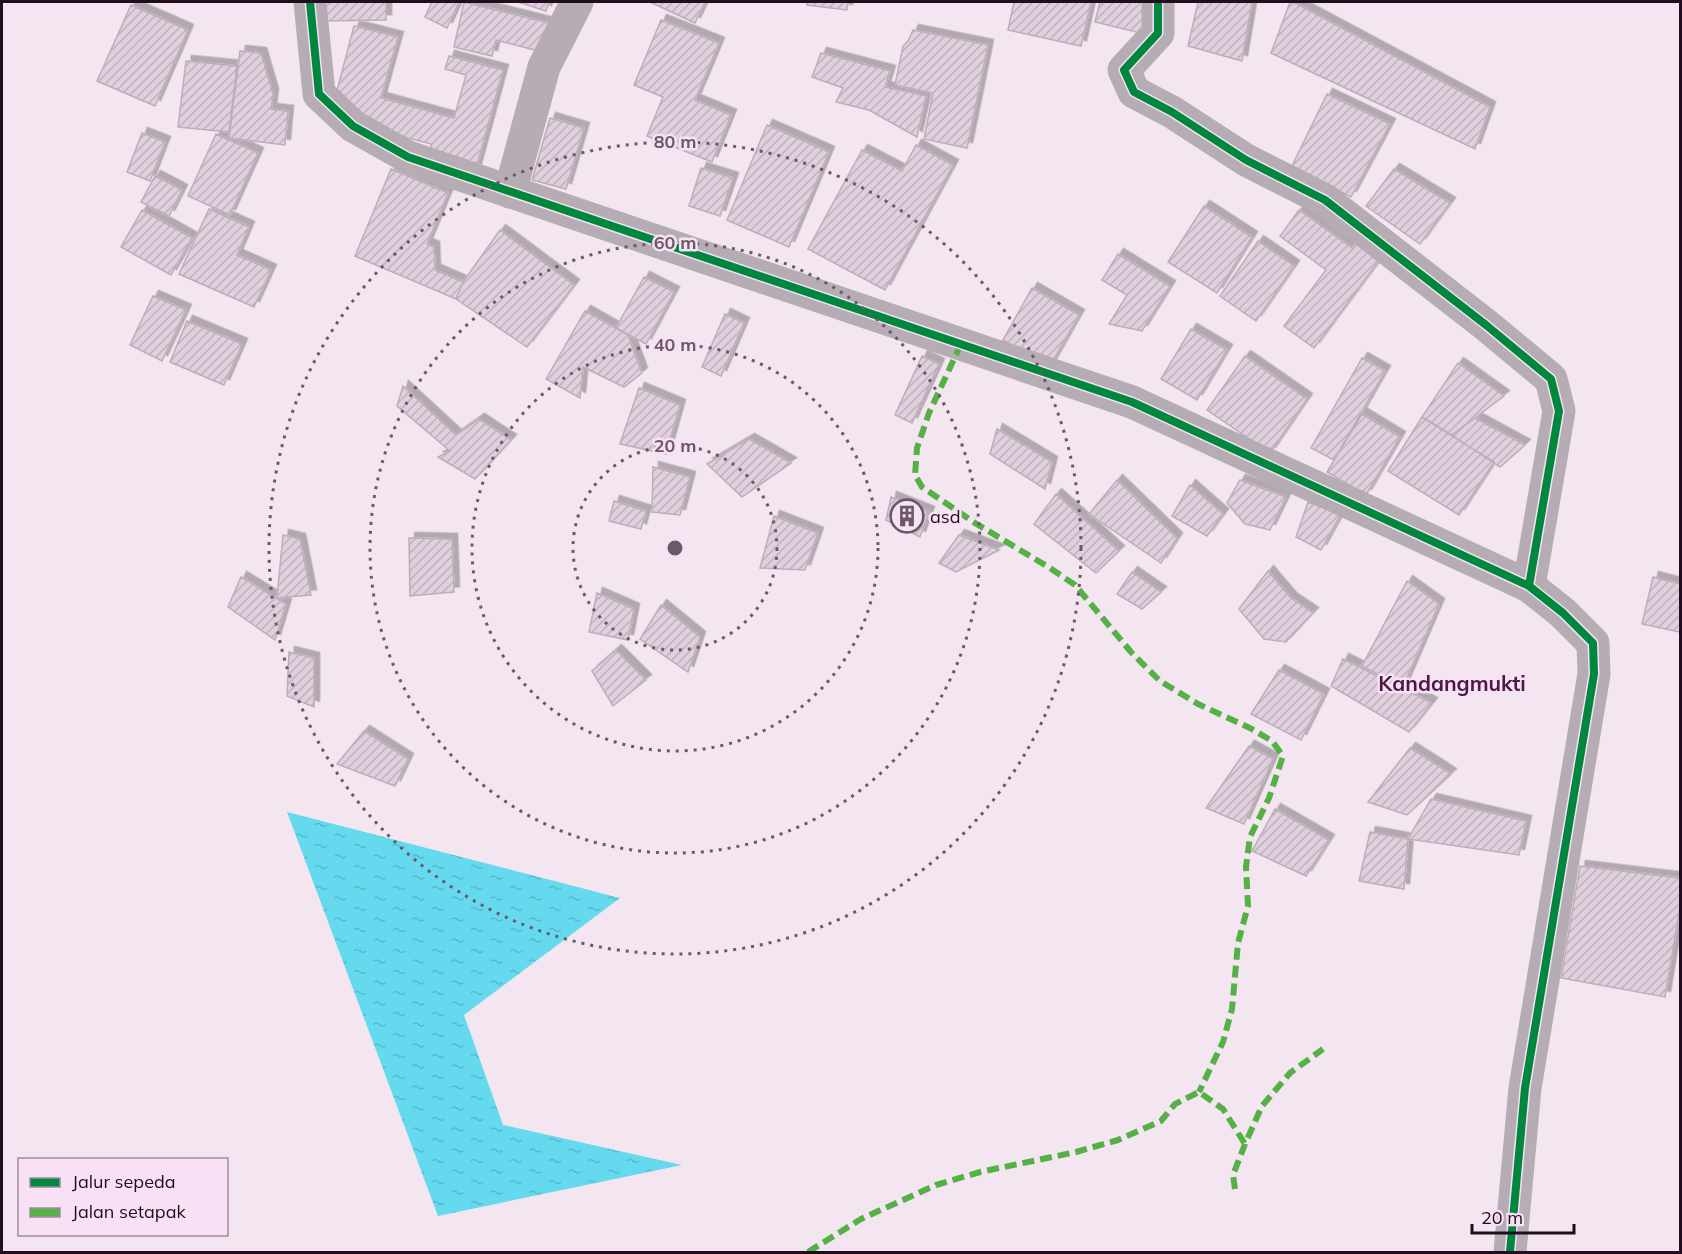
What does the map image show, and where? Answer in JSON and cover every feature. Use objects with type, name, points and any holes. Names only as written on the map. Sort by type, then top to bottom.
[{"type":"street","points":[[310,2],[319,94],[353,126],[408,157],[1132,402],[1529,586],[1563,613],[1593,643],[1594,674],[1525,1088],[1510,1252]]},
{"type":"street","points":[[510,192],[544,67],[577,2]]},
{"type":"street","points":[[1158,2],[1158,33],[1124,70],[1134,93],[1172,112],[1246,160],[1325,200],[1486,325],[1551,379],[1559,411],[1529,586]]},
{"type":"water","points":[[287,812],[620,898],[464,1015],[503,1125],[682,1165],[438,1216]]},
{"type":"building","points":[[320,2],[386,2],[386,20],[321,21]]},
{"type":"building","points":[[432,2],[459,2],[447,28],[425,17]]},
{"type":"building","points":[[464,2],[549,23],[542,52],[496,40],[492,56],[454,47]]},
{"type":"building","points":[[518,2],[549,2],[546,11]]},
{"type":"building","points":[[650,2],[705,2],[695,23]]},
{"type":"building","points":[[807,2],[848,2],[847,10],[807,5]]},
{"type":"building","points":[[1014,2],[1091,2],[1081,46],[1008,30]]},
{"type":"building","points":[[1100,2],[1157,2],[1140,33],[1095,22]]},
{"type":"building","points":[[1198,2],[1252,2],[1242,61],[1188,46]]},
{"type":"building","points":[[1290,2],[1490,107],[1475,149],[1271,53]]},
{"type":"building","points":[[131,5],[188,30],[155,106],[97,81]]},
{"type":"building","points":[[661,20],[719,43],[695,100],[731,115],[712,162],[647,136],[663,97],[634,85]]},
{"type":"building","points":[[354,26],[398,37],[381,98],[454,118],[466,75],[445,69],[449,56],[503,70],[476,169],[431,157],[431,144],[330,117]]},
{"type":"building","points":[[913,30],[988,45],[967,148],[924,139],[933,93],[895,85],[903,46]]},
{"type":"building","points":[[240,51],[261,53],[273,94],[271,109],[288,111],[285,145],[229,138]]},
{"type":"building","points":[[821,53],[890,71],[885,87],[926,96],[917,137],[869,110],[836,102],[843,88],[812,77]]},
{"type":"building","points":[[186,61],[237,66],[229,132],[178,127]]},
{"type":"building","points":[[1327,94],[1390,124],[1351,197],[1292,166]]},
{"type":"building","points":[[550,118],[584,128],[566,189],[532,180]]},
{"type":"building","points":[[767,125],[829,152],[789,247],[727,220]]},
{"type":"building","points":[[142,133],[165,142],[150,181],[127,172]]},
{"type":"building","points":[[216,134],[258,153],[230,215],[188,196]]},
{"type":"building","points":[[916,145],[953,165],[885,290],[808,249],[862,150],[902,171]]},
{"type":"building","points":[[701,168],[733,178],[720,216],[689,206]]},
{"type":"building","points":[[391,169],[448,193],[427,244],[434,247],[435,270],[463,282],[456,299],[355,256]]},
{"type":"building","points":[[1394,169],[1450,203],[1420,244],[1366,206]]},
{"type":"building","points":[[155,176],[182,190],[169,216],[141,202]]},
{"type":"building","points":[[1204,206],[1252,237],[1217,293],[1168,262]]},
{"type":"building","points":[[209,209],[249,227],[237,255],[271,270],[254,307],[179,274]]},
{"type":"building","points":[[142,210],[192,238],[171,275],[121,247]]},
{"type":"building","points":[[1299,210],[1352,248],[1362,234],[1386,251],[1314,348],[1284,326],[1326,270],[1280,236]]},
{"type":"building","points":[[500,230],[574,285],[527,347],[456,299],[463,282]]},
{"type":"building","points":[[1258,241],[1294,266],[1256,321],[1220,296]]},
{"type":"building","points":[[1118,254],[1170,286],[1142,331],[1109,324],[1127,295],[1102,280]]},
{"type":"building","points":[[644,277],[674,292],[646,344],[616,328]]},
{"type":"building","points":[[1032,288],[1079,315],[1050,366],[1003,340]]},
{"type":"building","points":[[153,296],[186,310],[162,361],[130,345]]},
{"type":"building","points":[[585,311],[628,335],[642,373],[624,387],[583,367],[580,398],[546,379]]},
{"type":"building","points":[[725,314],[744,323],[721,376],[702,367]]},
{"type":"building","points":[[187,321],[242,344],[224,385],[170,362]]},
{"type":"building","points":[[1191,329],[1227,350],[1197,400],[1161,379]]},
{"type":"building","points":[[922,356],[939,364],[912,423],[895,415]]},
{"type":"building","points":[[1245,356],[1307,399],[1270,453],[1207,410]]},
{"type":"building","points":[[1362,358],[1385,371],[1334,460],[1311,448]]},
{"type":"building","points":[[1458,363],[1504,396],[1452,435],[1422,417]]},
{"type":"building","points":[[403,386],[456,435],[479,419],[511,440],[475,479],[438,457],[450,451],[397,406]]},
{"type":"building","points":[[639,388],[680,405],[666,454],[620,444]]},
{"type":"building","points":[[1362,414],[1400,437],[1366,495],[1327,472]]},
{"type":"building","points":[[1422,417],[1494,462],[1459,515],[1388,471]]},
{"type":"building","points":[[1475,418],[1525,445],[1500,467],[1452,435]]},
{"type":"building","points":[[997,429],[1052,462],[1045,489],[990,454]]},
{"type":"building","points":[[749,439],[791,463],[742,497],[707,464]]},
{"type":"building","points":[[653,467],[690,477],[680,515],[652,512]]},
{"type":"building","points":[[1117,480],[1177,538],[1161,563],[1089,514]]},
{"type":"building","points":[[1240,480],[1286,497],[1270,530],[1245,524],[1227,503]]},
{"type":"building","points":[[1190,485],[1223,514],[1207,536],[1172,516]]},
{"type":"building","points":[[1056,494],[1119,551],[1096,573],[1034,524]]},
{"type":"building","name":"asd","points":[[891,497],[929,512],[920,537],[886,520]]},
{"type":"building","points":[[614,501],[646,511],[641,529],[609,521]]},
{"type":"building","points":[[1308,502],[1341,514],[1321,550],[1296,537]]},
{"type":"building","points":[[774,516],[818,533],[805,570],[760,568]]},
{"type":"building","points":[[283,535],[300,539],[311,595],[277,598]]},
{"type":"building","points":[[959,535],[999,550],[956,572],[939,563]]},
{"type":"building","points":[[409,538],[452,539],[454,592],[410,596]]},
{"type":"building","points":[[1268,571],[1291,598],[1313,613],[1286,642],[1264,639],[1239,609]]},
{"type":"building","points":[[1132,572],[1161,592],[1142,609],[1117,594]]},
{"type":"building","points":[[241,577],[286,604],[275,640],[228,607]]},
{"type":"building","points":[[1653,577],[1680,584],[1680,632],[1642,624]]},
{"type":"building","points":[[1407,581],[1439,604],[1403,687],[1362,666]]},
{"type":"building","points":[[597,593],[634,609],[628,640],[589,632]]},
{"type":"building","points":[[661,605],[700,637],[688,672],[640,639]]},
{"type":"building","points":[[616,650],[646,680],[613,706],[592,671]]},
{"type":"building","points":[[289,652],[314,658],[314,707],[287,696]]},
{"type":"building","points":[[1343,659],[1432,703],[1409,732],[1331,686]]},
{"type":"building","points":[[1279,670],[1324,694],[1301,740],[1251,714]]},
{"type":"building","points":[[364,731],[408,759],[395,786],[337,764]]},
{"type":"building","points":[[1249,746],[1273,759],[1244,824],[1206,808]]},
{"type":"building","points":[[1410,748],[1451,774],[1407,815],[1368,802]]},
{"type":"building","points":[[1431,799],[1526,821],[1519,855],[1408,839]]},
{"type":"building","points":[[1275,809],[1329,840],[1306,876],[1252,851]]},
{"type":"building","points":[[1370,832],[1408,839],[1404,889],[1359,881]]},
{"type":"building","points":[[1580,866],[1680,878],[1680,907],[1665,997],[1561,978]]},
{"type":"marked path","points":[[961,344],[929,413],[917,448],[915,475],[922,487],[1075,585],[1131,652],[1160,681],[1198,704],[1272,741],[1283,756],[1269,798],[1250,837],[1246,867],[1248,906],[1238,943],[1232,1009],[1223,1042],[1199,1092]]},
{"type":"marked path","points":[[1235,1189],[1233,1175],[1262,1106],[1290,1073],[1323,1049]]},
{"type":"marked path","points":[[808,1252],[861,1219],[936,1185],[980,1172],[1076,1152],[1118,1140],[1161,1121],[1175,1104],[1199,1092],[1223,1109],[1245,1144]]},
{"type":"cycle path","points":[[310,2],[319,94],[353,126],[408,157],[1132,402],[1529,586],[1563,613],[1593,643],[1594,674],[1525,1088],[1510,1252]]},
{"type":"cycle path","points":[[1158,2],[1158,33],[1124,70],[1134,92],[1172,112],[1246,160],[1325,200],[1486,325],[1551,379],[1559,411],[1529,586]]},
{"type":"place","name":"asd","points":[[907,516]]},
{"type":"district","name":"Kandangmukti","points":[[1452,683]]}]
